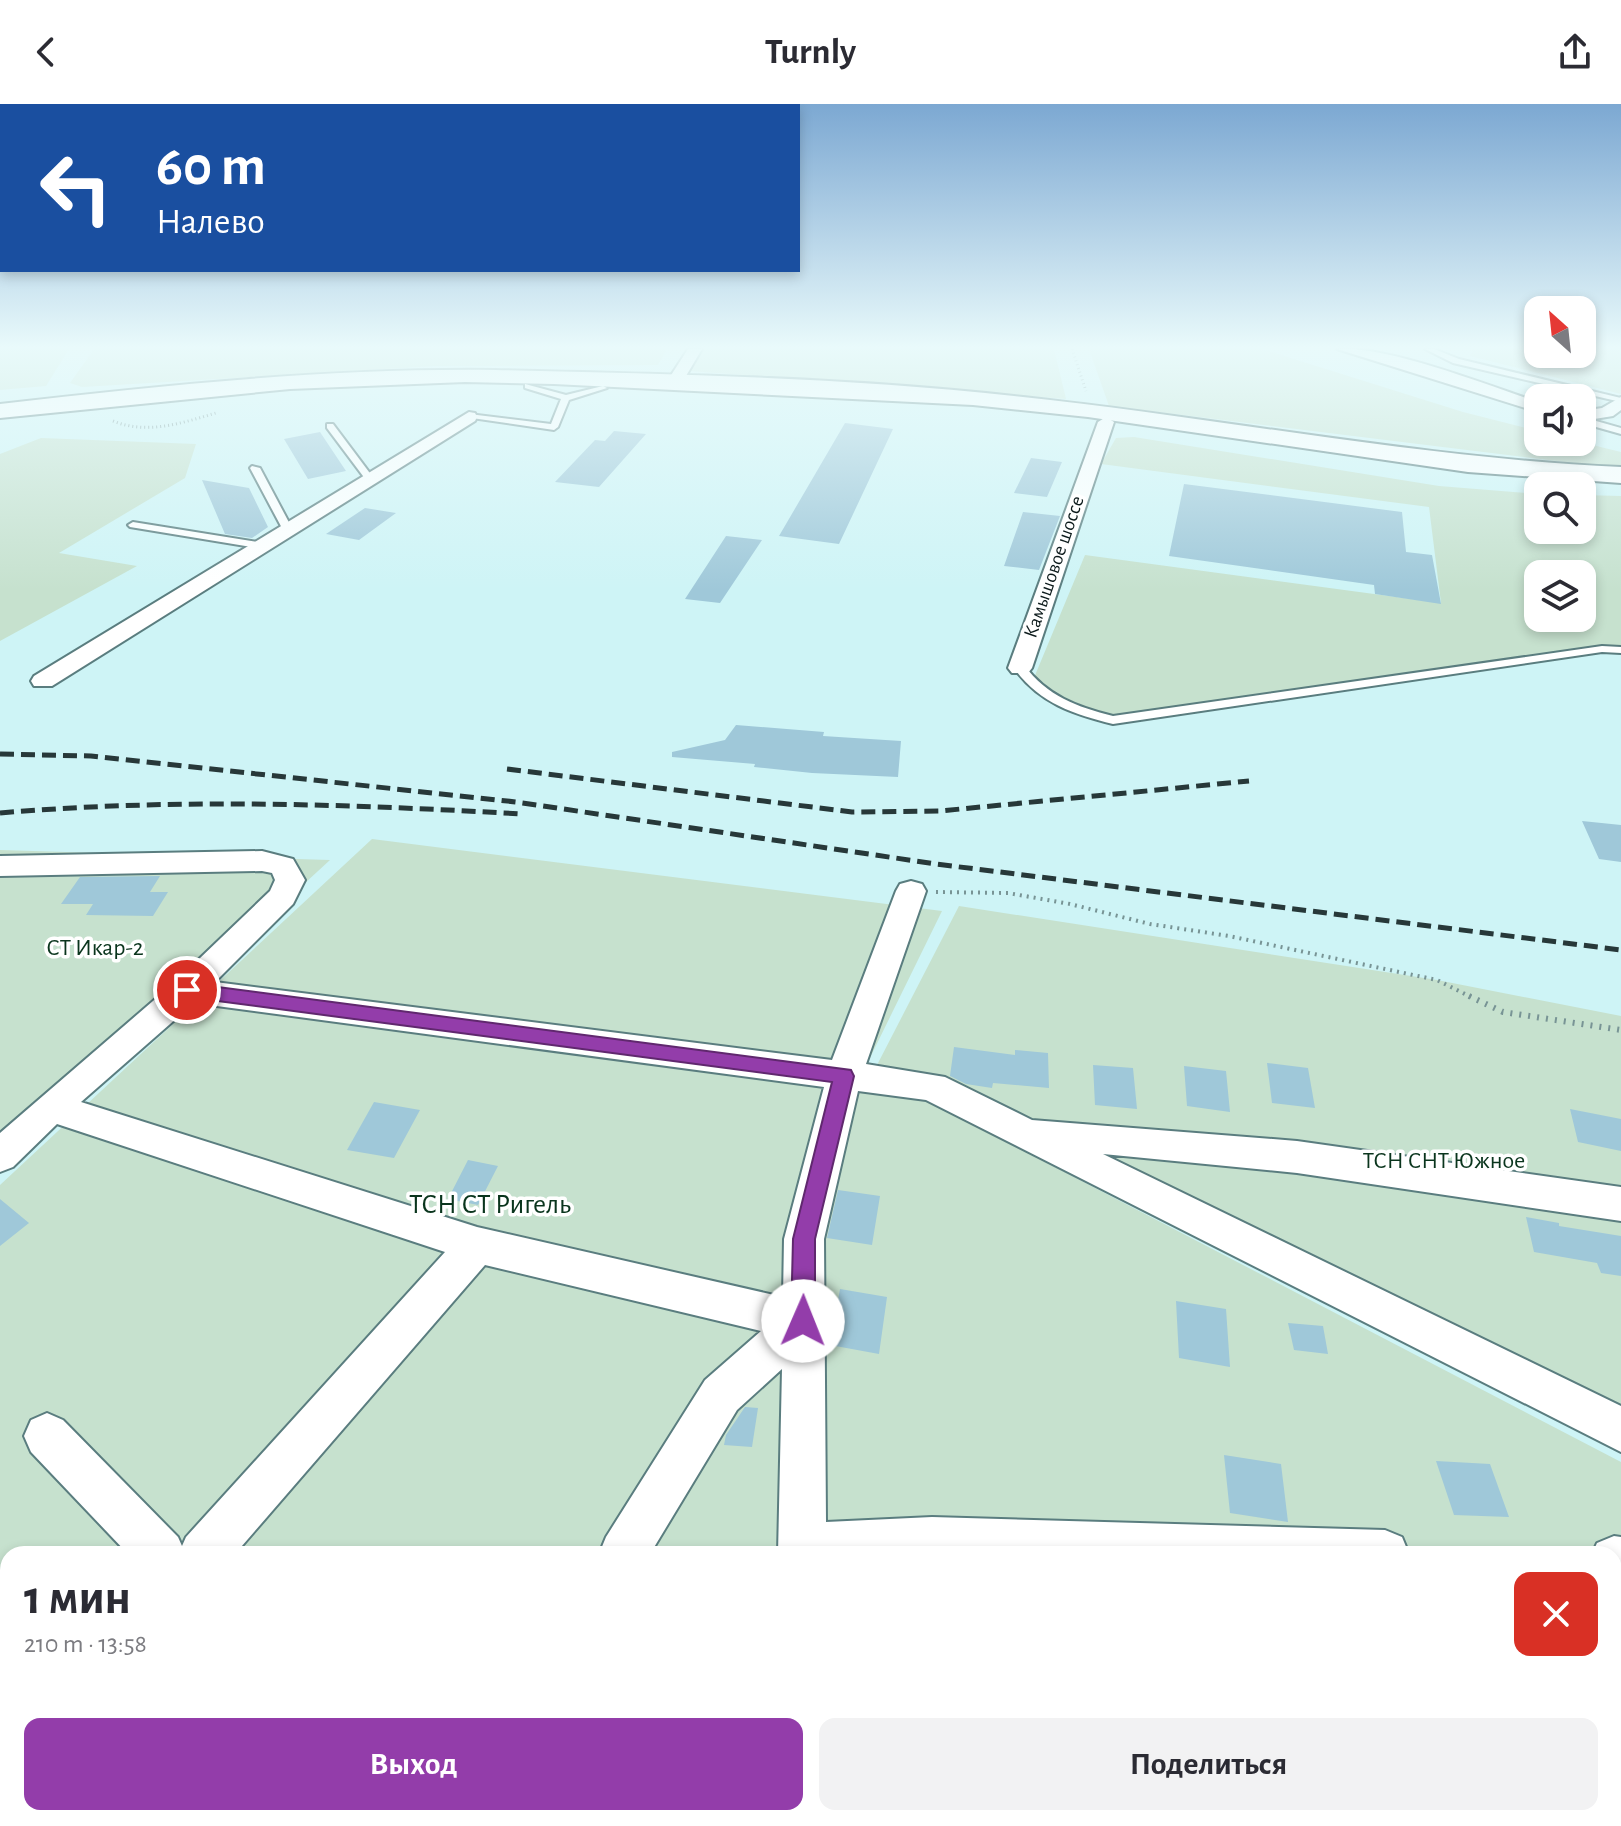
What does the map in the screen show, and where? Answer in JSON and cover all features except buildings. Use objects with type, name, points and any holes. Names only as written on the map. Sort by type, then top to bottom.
[{"type":"main road","points":[[1152,429],[1333,458],[1529,480],[1621,485]]},
{"type":"main road","points":[[1200,429],[1470,465],[1621,475]]},
{"type":"street","points":[[43,681],[449,429]]},
{"type":"street","name":"Камышовое шоссе","points":[[1020,668],[1103,429]]},
{"type":"street","points":[[0,866],[262,861],[283,866],[290,880],[282,897],[187,990],[51,1107],[0,1156]]},
{"type":"street","points":[[801,1546],[804,1239],[844,1076],[911,891]]},
{"type":"street","points":[[187,990],[932,1087],[1621,1430]]},
{"type":"street","points":[[51,1107],[477,1245],[803,1321]]},
{"type":"street","points":[[1019,1131],[1297,1157],[1621,1204]]},
{"type":"street","points":[[210,1546],[477,1245]]},
{"type":"street","points":[[628,1546],[721,1395],[803,1321]]},
{"type":"street","points":[[47,1436],[153,1546]]},
{"type":"street","points":[[859,1546],[932,1541],[1106,1546]]},
{"type":"lane","points":[[333,429],[369,478]]},
{"type":"lane","points":[[255,468],[288,530]]},
{"type":"lane","points":[[133,525],[263,546]]},
{"type":"lane","points":[[1020,668],[1031,685],[1051,701],[1080,713],[1113,720],[1602,649],[1621,650]]},
{"type":"path","points":[[911,891],[1008,893],[1070,904],[1150,924],[1229,936],[1437,980],[1503,1012],[1621,1030]]},
{"type":"green space","points":[[1299,429],[1524,429],[1524,456],[1596,456],[1596,446],[1621,452],[1621,469]]},
{"type":"green space","points":[[1134,437],[1439,486],[1524,493],[1524,544],[1596,544],[1596,495],[1621,496],[1621,650],[1602,649],[1113,720],[1031,685],[1085,555],[1441,603],[1429,507],[1101,464],[1116,438]]},
{"type":"green space","points":[[41,438],[196,444],[185,478],[59,553],[137,566],[0,641],[0,454]]},
{"type":"green space","name":"ТСН СТ Ригель","points":[[372,839],[942,911],[865,1068],[1621,1462],[1621,1546],[0,1546],[0,1185]]},
{"type":"green space","name":"СТ Икар-2","points":[[0,850],[330,860],[0,1164]]},
{"type":"green space","name":"ТСН СНТ Южное","points":[[959,906],[1437,980],[1621,1016],[1621,1449],[876,1067]]},
{"type":"railway","points":[[0,754],[91,756],[516,802],[936,864],[1621,950]]},
{"type":"railway","points":[[507,769],[852,812],[940,811],[1249,781]]},
{"type":"railway","points":[[0,813],[130,805],[261,804],[522,814]]},
{"type":"route","points":[[187,990],[844,1076],[804,1239],[803,1321]]}]
